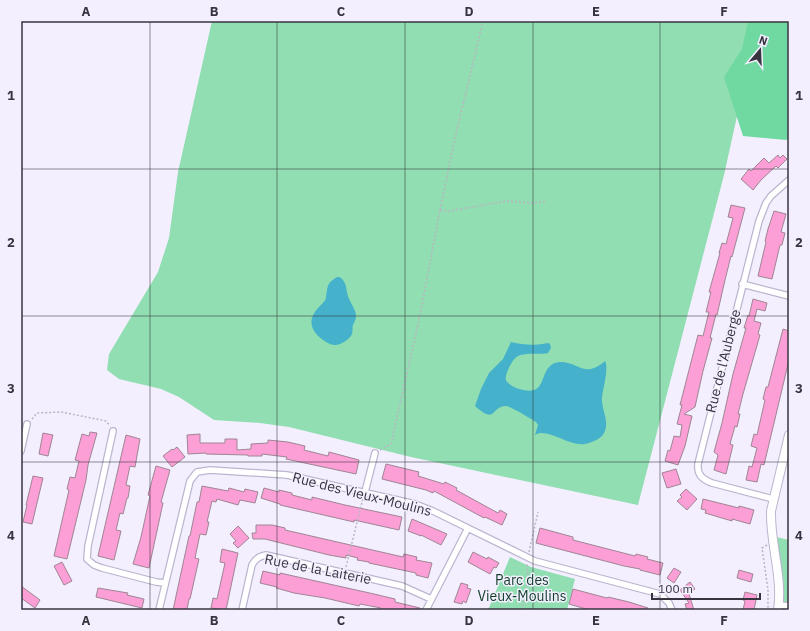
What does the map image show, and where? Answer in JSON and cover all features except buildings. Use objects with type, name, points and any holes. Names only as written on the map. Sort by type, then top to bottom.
[{"type":"street","name":"Rue de l'Auberge","points":[[773,499],[712,483],[699,475],[698,469],[742,284],[759,220],[766,203],[776,190],[789,180]]},
{"type":"street","points":[[742,284],[789,296]]},
{"type":"street","points":[[21,451],[27,424]]},
{"type":"street","points":[[113,431],[88,546],[87,559],[94,565],[102,568],[156,582],[164,582]]},
{"type":"street","points":[[789,435],[770,511],[770,523],[778,576],[778,607],[789,606]]},
{"type":"street","points":[[366,492],[375,453]]},
{"type":"street","name":"Rue des Vieux-Moulins","points":[[159,610],[164,582],[188,487],[190,481],[197,472],[203,470],[277,474],[366,492],[425,507],[535,561],[660,594],[669,603],[672,610]]},
{"type":"street","points":[[426,610],[468,528]]},
{"type":"street","name":"Rue de la Laiterie","points":[[242,610],[252,565],[260,556],[266,555],[402,586],[431,599]]},
{"type":"path","points":[[375,453],[391,444],[420,315],[440,210],[483,21]]},
{"type":"path","points":[[440,210],[449,211],[506,201],[534,203],[547,201]]},
{"type":"path","points":[[27,424],[37,413],[61,412],[106,421],[113,431]]},
{"type":"path","points":[[345,572],[362,500],[366,492]]},
{"type":"path","points":[[768,610],[768,590],[762,548],[773,540]]},
{"type":"green space","points":[[212,21],[758,21],[724,175],[638,505],[411,457],[289,427],[260,423],[214,420],[179,397],[161,389],[119,379],[107,370],[109,354],[158,272],[169,238],[178,172]]},
{"type":"green space","points":[[748,21],[789,21],[789,138],[786,140],[743,136],[724,77],[742,49]]},
{"type":"green space","points":[[772,536],[789,540],[789,606],[778,605]]},
{"type":"green space","name":"Parc des Vieux-Moulins","points":[[510,557],[531,567],[575,579],[567,610],[488,610]]},
{"type":"water","points":[[337,277],[341,278],[345,283],[348,296],[356,316],[351,336],[342,343],[334,345],[318,336],[312,327],[312,318],[317,309],[326,299],[329,284]]},
{"type":"water","points":[[511,342],[530,345],[548,343],[550,344],[551,348],[548,353],[525,354],[518,356],[511,363],[506,374],[506,380],[514,387],[522,390],[531,391],[538,388],[550,366],[554,363],[567,363],[582,368],[592,369],[605,361],[606,373],[602,401],[606,418],[606,427],[602,436],[597,440],[585,444],[579,444],[572,443],[546,433],[535,435],[538,425],[536,422],[520,412],[505,406],[497,409],[490,415],[475,406],[489,373],[503,359]]}]
